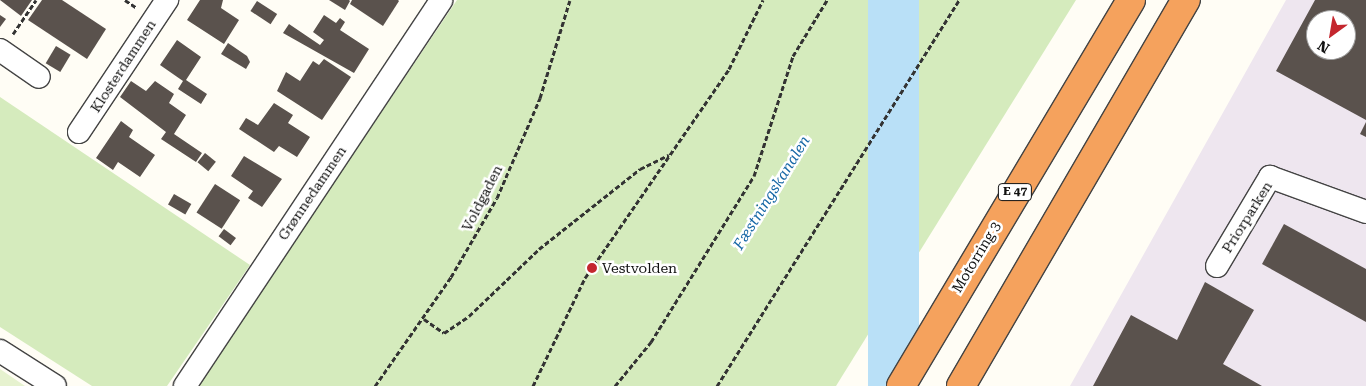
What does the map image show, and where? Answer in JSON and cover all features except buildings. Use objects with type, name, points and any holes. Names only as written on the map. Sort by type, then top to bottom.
[{"type":"highway","name":"Motorring 3","points":[[901,386],[1131,0]]},
{"type":"highway","points":[[961,386],[1186,0]]},
{"type":"highway","points":[[894,386],[931,333]]},
{"type":"street","name":"Klosterdammen","points":[[80,132],[167,0]]},
{"type":"street","name":"Grønnedammen","points":[[185,386],[441,0]]},
{"type":"street","points":[[1,50],[40,77]]},
{"type":"street","name":"Priorparken","points":[[1217,266],[1270,177],[1366,212]]},
{"type":"street","points":[[0,351],[55,386]]},
{"type":"path","points":[[1,50],[36,0]]},
{"type":"path","name":"Voldgaden","points":[[375,386],[424,319],[497,198],[540,98],[570,0]]},
{"type":"path","points":[[533,386],[585,278],[729,69],[763,0]]},
{"type":"path","points":[[615,386],[651,342],[754,176],[793,56],[827,0]]},
{"type":"path","points":[[717,386],[959,0]]},
{"type":"path","points":[[424,319],[444,333],[469,316],[539,249],[640,169],[670,155]]},
{"type":"shaded area","points":[[1286,0],[1366,0],[1366,386],[1070,386]]},
{"type":"green space","name":"Vestvolden","points":[[457,0],[1076,0],[836,386],[197,386]]},
{"type":"green space","points":[[0,97],[250,265],[167,386],[92,386],[0,327]]},
{"type":"green space","points":[[0,369],[25,386],[0,386]]},
{"type":"water","points":[[868,0],[919,0],[919,386],[868,386]]},
{"type":"place","name":"Vestvolden","points":[[592,268]]},
{"type":"water label","name":"Fæstningskanalen","points":[[772,193]]}]
